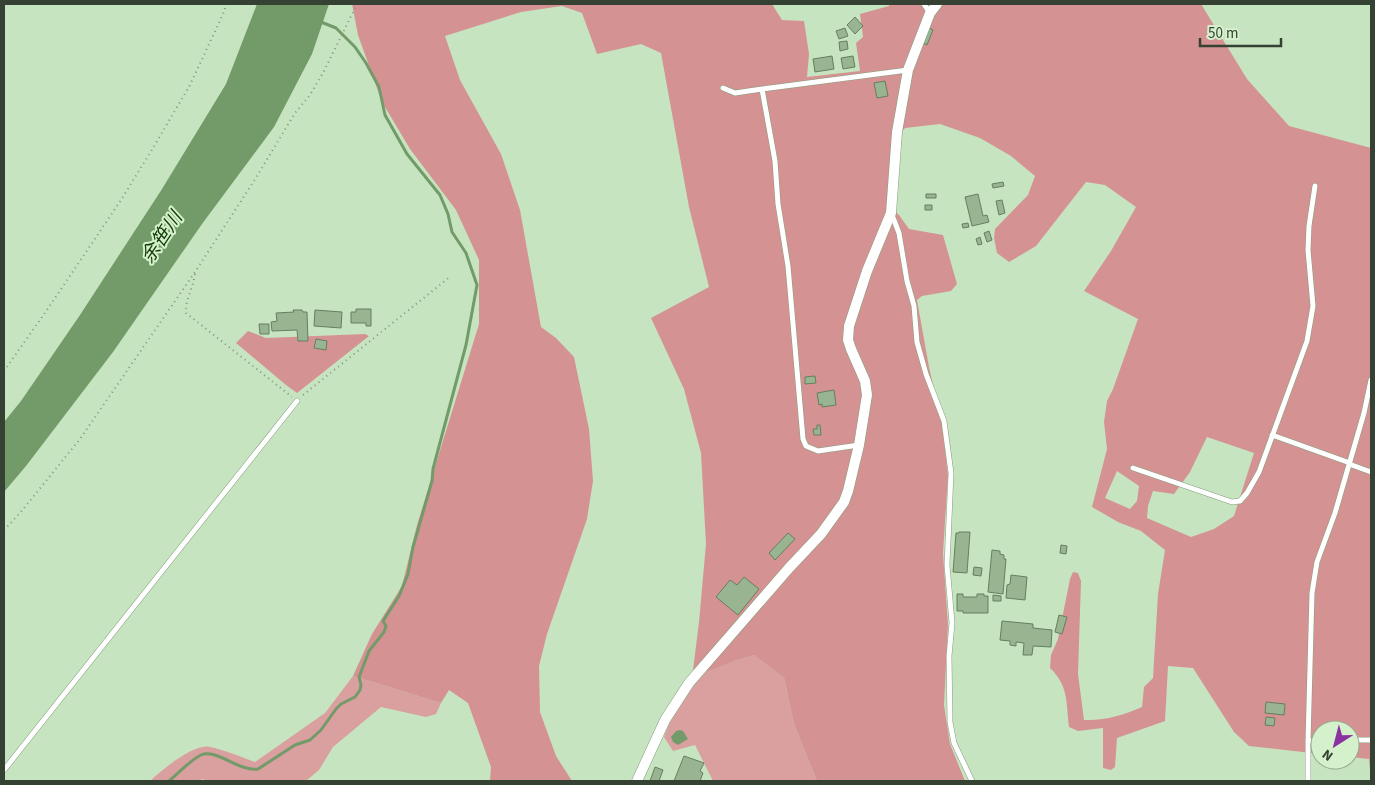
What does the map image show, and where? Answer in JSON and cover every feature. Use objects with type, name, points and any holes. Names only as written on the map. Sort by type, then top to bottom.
[{"type":"street","points":[[637,781],[665,720],[689,683],[821,534],[844,502],[853,476],[867,395],[865,381],[848,340],[849,326],[867,271],[891,213],[897,132],[908,70],[934,8]]},
{"type":"lane","points":[[924,4],[934,8]]},
{"type":"lane","points":[[723,88],[735,93],[908,70]]},
{"type":"lane","points":[[762,89],[775,160],[778,204],[788,266],[803,439],[806,446],[818,451],[859,445]]},
{"type":"lane","points":[[1133,468],[1232,502],[1240,501],[1247,494],[1258,472],[1307,341],[1313,306],[1308,250],[1309,226],[1316,186]]},
{"type":"lane","points":[[891,213],[899,233],[907,282],[914,306],[918,342],[926,374],[944,421],[951,473],[947,565],[952,623],[949,656],[950,722],[954,743],[972,781]]},
{"type":"lane","points":[[1308,781],[1312,593],[1317,562],[1335,513],[1364,413],[1371,380]]},
{"type":"lane","points":[[4,770],[297,401]]},
{"type":"lane","points":[[1272,436],[1371,472]]},
{"type":"path","points":[[4,371],[121,200],[153,148],[190,85],[226,4]]},
{"type":"path","points":[[4,530],[80,439],[195,272],[295,113],[310,95],[357,4]]},
{"type":"path","points":[[195,272],[194,286],[186,305],[186,313],[297,401],[451,276]]},
{"type":"shaded area","points":[[352,4],[772,4],[782,20],[804,21],[809,54],[807,77],[860,71],[856,43],[863,37],[860,14],[889,6],[889,4],[1201,4],[1247,79],[1289,126],[1371,148],[1371,781],[1369,759],[1360,758],[1360,720],[1310,720],[1310,753],[1249,746],[1234,732],[1193,668],[1168,666],[1165,721],[1117,738],[1115,767],[1111,770],[1103,768],[1103,728],[1078,731],[1069,727],[1064,688],[1061,681],[1050,668],[1051,655],[1058,639],[1073,572],[1078,573],[1081,581],[1078,674],[1084,720],[1114,717],[1142,707],[1144,687],[1153,678],[1158,594],[1165,550],[1141,531],[1118,522],[1092,507],[1107,449],[1104,422],[1107,401],[1138,319],[1084,291],[1111,251],[1136,207],[1105,185],[1086,182],[1036,246],[1009,262],[997,253],[994,238],[995,229],[1028,195],[1035,176],[1011,156],[980,138],[940,124],[905,128],[893,142],[889,206],[899,215],[909,229],[943,235],[957,284],[951,291],[922,296],[917,300],[942,424],[948,475],[943,553],[948,625],[944,705],[950,744],[965,781],[817,781],[794,724],[784,678],[754,655],[706,672],[691,686],[706,544],[701,453],[684,389],[651,318],[709,287],[689,207],[661,53],[641,44],[597,54],[582,13],[562,6],[521,12],[445,36],[460,80],[501,154],[520,210],[541,327],[556,338],[574,357],[589,429],[593,481],[587,519],[547,634],[539,666],[540,712],[556,756],[572,781],[490,781],[491,767],[468,703],[449,690],[441,703],[353,676],[372,634],[402,586],[417,525],[479,324],[479,260],[456,210],[410,149],[382,102],[358,35]],"holes":[[[1207,437],[1254,453],[1234,516],[1214,529],[1191,537],[1147,518],[1148,506],[1153,491],[1174,494],[1190,472]],[[1117,471],[1139,486],[1137,501],[1130,509],[1105,498]]]},
{"type":"shaded area","points":[[248,331],[266,338],[365,334],[369,336],[297,393],[236,343]]},
{"type":"shaded area","points":[[754,655],[784,678],[794,724],[817,781],[713,781],[695,745],[673,751],[664,737],[685,692],[698,678],[706,672],[729,662]]},
{"type":"shaded area","points":[[353,676],[441,703],[436,714],[426,717],[381,707],[333,747],[319,770],[307,780],[209,781],[202,779],[200,781],[150,781],[178,758],[203,747],[221,750],[255,762],[325,713]]},
{"type":"water","name":"余笹川","points":[[257,4],[329,4],[312,54],[274,127],[202,224],[113,352],[4,492],[4,422],[21,401],[80,315],[162,189],[226,84]]},
{"type":"water","points":[[676,731],[683,731],[688,739],[678,745],[673,742],[671,737]]},
{"type":"building","points":[[855,17],[863,26],[855,34],[847,25]]},
{"type":"building","points":[[845,28],[848,36],[839,39],[836,31]]},
{"type":"building","points":[[929,28],[933,30],[927,45],[923,43]]},
{"type":"building","points":[[847,41],[848,49],[840,51],[839,42]]},
{"type":"building","points":[[832,56],[834,69],[815,72],[813,59]]},
{"type":"building","points":[[853,56],[855,67],[843,69],[841,58]]},
{"type":"building","points":[[885,81],[888,96],[877,98],[874,83]]},
{"type":"building","points":[[1003,182],[1004,186],[993,188],[992,184]]},
{"type":"building","points":[[926,194],[936,194],[936,198],[926,198]]},
{"type":"building","points":[[978,194],[983,216],[987,215],[989,222],[972,226],[965,197]]},
{"type":"building","points":[[1002,200],[1005,213],[999,215],[996,201]]},
{"type":"building","points":[[925,205],[932,205],[932,210],[925,210]]},
{"type":"building","points":[[968,223],[969,227],[963,228],[962,224]]},
{"type":"building","points":[[989,231],[992,240],[987,242],[984,233]]},
{"type":"building","points":[[980,237],[982,244],[978,245],[976,239]]},
{"type":"building","points":[[356,309],[371,309],[371,326],[366,326],[366,323],[351,323],[351,312],[356,312]]},
{"type":"building","points":[[293,310],[307,312],[308,341],[298,341],[297,330],[272,331],[271,322],[277,321],[276,313],[294,312]]},
{"type":"building","points":[[315,310],[342,312],[341,328],[314,326]]},
{"type":"building","points":[[259,324],[269,324],[269,334],[260,334]]},
{"type":"building","points":[[316,339],[327,341],[326,350],[314,348]]},
{"type":"building","points":[[815,376],[816,383],[805,384],[805,377]]},
{"type":"building","points":[[834,390],[836,405],[822,407],[822,404],[819,405],[817,393]]},
{"type":"building","points":[[817,425],[820,425],[821,435],[814,435],[813,429],[817,429]]},
{"type":"building","points":[[970,532],[967,573],[953,572],[956,533]]},
{"type":"building","points":[[788,533],[795,539],[775,560],[769,553]]},
{"type":"building","points":[[1061,545],[1067,546],[1066,554],[1060,553]]},
{"type":"building","points":[[992,550],[1000,551],[1000,554],[1004,555],[1004,559],[1006,559],[1003,594],[988,592]]},
{"type":"building","points":[[974,567],[982,568],[981,576],[973,575]]},
{"type":"building","points":[[1011,575],[1027,577],[1025,600],[1006,598],[1007,585],[1010,584]]},
{"type":"building","points":[[744,577],[759,589],[738,615],[716,597],[730,580],[737,585]]},
{"type":"building","points":[[957,594],[963,594],[963,597],[977,597],[977,594],[988,596],[988,613],[963,613],[963,611],[957,611]]},
{"type":"building","points":[[993,595],[1001,596],[1001,601],[993,601]]},
{"type":"building","points":[[1059,615],[1067,617],[1062,634],[1055,632]]},
{"type":"building","points":[[1002,621],[1033,624],[1033,628],[1052,630],[1051,647],[1033,646],[1032,655],[1023,655],[1024,643],[1016,642],[1016,646],[1010,645],[1010,641],[1000,640]]},
{"type":"building","points":[[1266,702],[1285,704],[1284,715],[1265,713]]},
{"type":"building","points":[[1266,717],[1275,718],[1274,726],[1265,725]]},
{"type":"building","points":[[684,756],[704,763],[700,771],[703,773],[700,781],[674,781]]},
{"type":"building","points":[[655,767],[663,770],[659,781],[650,781]]},
{"type":"waterway","points":[[169,781],[192,760],[207,754],[221,757],[243,767],[258,769],[295,745],[310,740],[321,730],[336,709],[341,704],[355,697],[360,690],[359,677],[369,651],[384,632],[386,626],[383,621],[399,596],[408,574],[413,547],[432,481],[433,469],[466,345],[477,285],[466,253],[452,232],[448,214],[440,195],[407,154],[385,115],[379,87],[355,47],[336,28],[321,22]]}]
